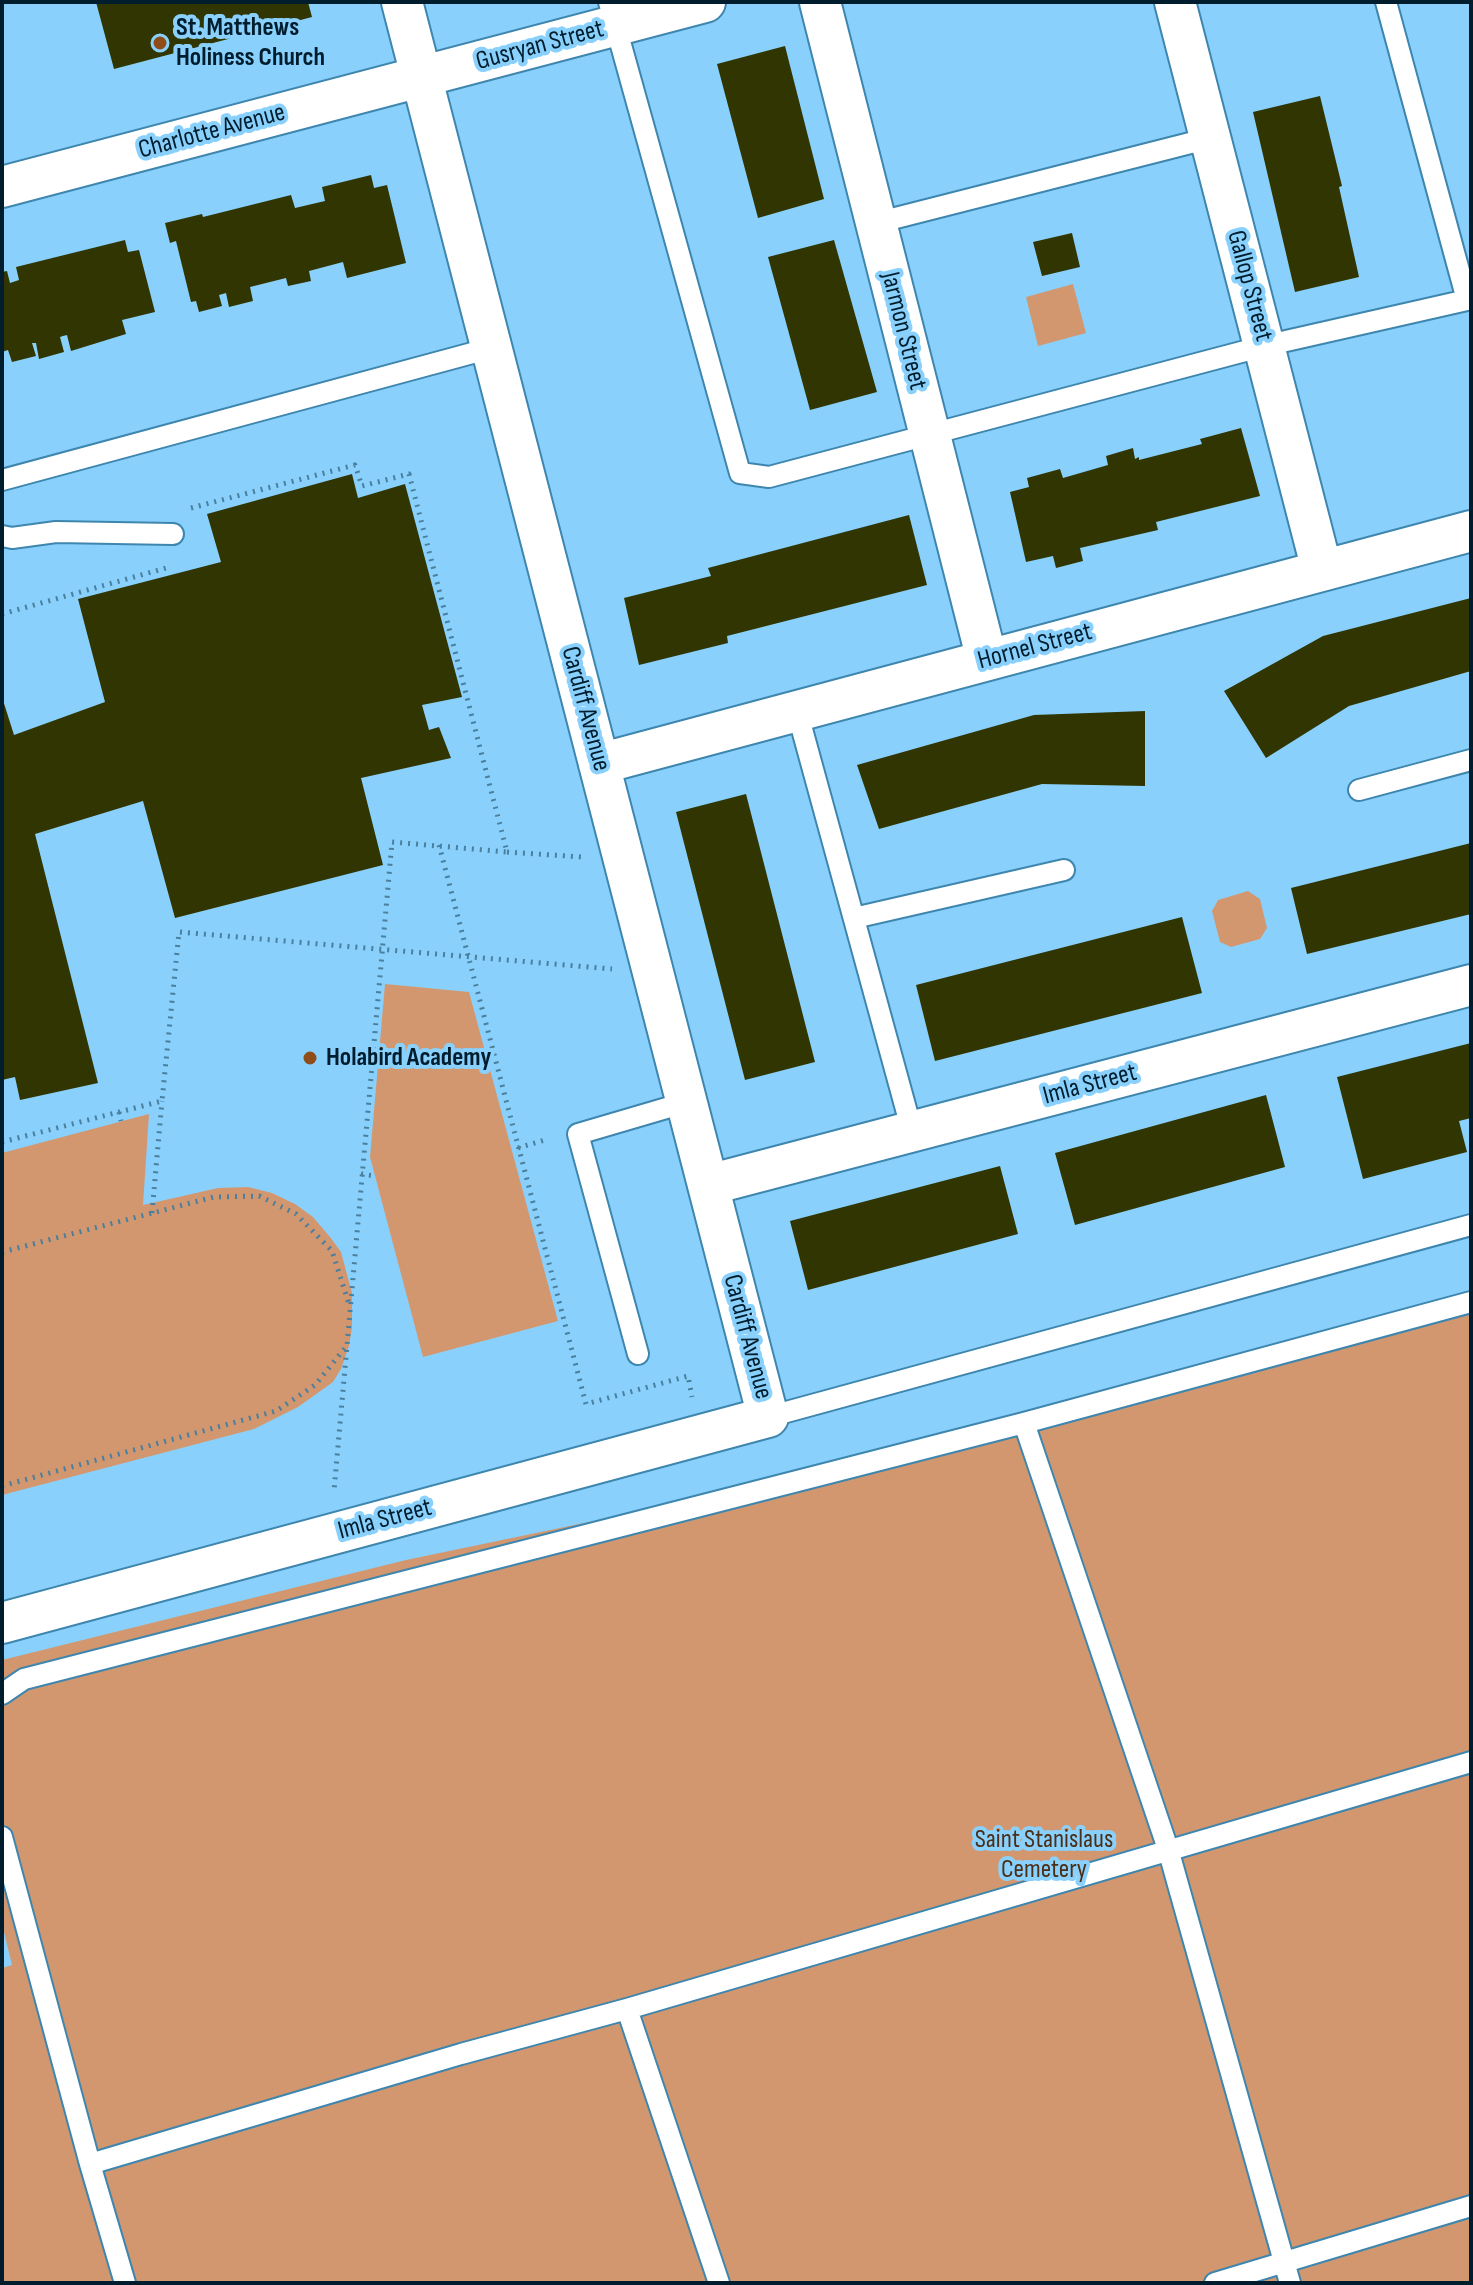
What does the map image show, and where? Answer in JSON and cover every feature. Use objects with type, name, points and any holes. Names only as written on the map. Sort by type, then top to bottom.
[{"type":"street","name":"Cardiff Avenue","points":[[402,2],[768,1417]]},
{"type":"street","name":"Gusryan Street","points":[[422,77],[613,14],[705,2]]},
{"type":"street","name":"Jarmon Street","points":[[820,2],[987,660]]},
{"type":"street","name":"Gallop Street","points":[[1175,2],[1322,570]]},
{"type":"street","name":"Charlotte Avenue","points":[[2,187],[422,77]]},
{"type":"street","name":"Hornel Street","points":[[599,764],[1471,531]]},
{"type":"street","name":"Imla Street","points":[[708,1185],[1471,985]]},
{"type":"street","name":"Imla Street","points":[[2,1623],[768,1417]]},
{"type":"lane","points":[[613,14],[740,473],[769,477],[1264,346],[1467,300],[1386,2]]},
{"type":"lane","points":[[876,223],[1210,138]]},
{"type":"lane","points":[[2,480],[491,348]]},
{"type":"lane","points":[[2,536],[12,538],[56,532],[173,534]]},
{"type":"lane","points":[[797,711],[912,1131]]},
{"type":"lane","points":[[1359,790],[1471,760]]},
{"type":"lane","points":[[854,918],[1064,870]]},
{"type":"lane","points":[[638,1354],[578,1134],[687,1102]]},
{"type":"lane","points":[[768,1417],[1471,1225]]},
{"type":"lane","points":[[2,1694],[24,1679],[1024,1423],[1471,1302]]},
{"type":"lane","points":[[1024,1423],[1168,1849],[1290,2283]]},
{"type":"lane","points":[[90,2164],[1471,1762]]},
{"type":"lane","points":[[2,1837],[125,2283]]},
{"type":"lane","points":[[627,2009],[719,2283]]},
{"type":"lane","points":[[1215,2283],[1471,2206]]},
{"type":"path","points":[[189,520],[187,510],[355,465],[362,486],[409,474],[507,852]]},
{"type":"path","points":[[2,614],[168,567]]},
{"type":"path","points":[[334,1492],[392,842],[558,856]]},
{"type":"path","points":[[439,845],[586,1404],[688,1376],[692,1398]]},
{"type":"path","points":[[152,1213],[179,932],[624,970]]},
{"type":"path","points":[[2,1142],[162,1101]]},
{"type":"path","points":[[119,1112],[121,1121]]},
{"type":"path","points":[[365,1138],[372,1140]]},
{"type":"path","points":[[361,1174],[375,1176]]},
{"type":"path","points":[[2,1252],[214,1197],[259,1196],[296,1214],[332,1251],[350,1309]]},
{"type":"path","points":[[2,1486],[276,1411],[315,1385],[347,1345]]},
{"type":"green space","points":[[1073,284],[1086,333],[1038,346],[1026,297]]},
{"type":"green space","points":[[1248,891],[1260,899],[1267,928],[1260,939],[1231,947],[1220,942],[1212,911],[1218,900]]},
{"type":"green space","points":[[385,984],[469,992],[558,1321],[423,1357],[370,1157]]},
{"type":"green space","points":[[149,1114],[143,1205],[218,1188],[248,1187],[272,1193],[295,1204],[313,1217],[330,1237],[341,1252],[352,1293],[352,1327],[341,1369],[333,1382],[298,1407],[254,1429],[2,1495],[2,1153]]},
{"type":"green space","name":"Saint Stanislaus Cemetery","points":[[1471,1291],[1471,2283],[2,2283],[2,1968],[12,1965],[2,1924],[2,1660],[406,1560],[829,1472]]},
{"type":"building","name":"St. Matthews Holiness Church","points":[[96,2],[308,2],[312,17],[114,69]]},
{"type":"building","points":[[785,46],[824,199],[758,218],[717,64]]},
{"type":"building","points":[[1320,96],[1342,186],[1339,187],[1359,277],[1295,292],[1253,112]]},
{"type":"building","points":[[371,175],[374,188],[387,185],[406,263],[347,278],[343,262],[309,271],[311,281],[288,286],[286,278],[250,287],[253,301],[229,307],[226,293],[219,295],[222,306],[199,312],[196,301],[191,302],[176,241],[170,243],[165,223],[291,195],[295,208],[325,201],[322,187]]},
{"type":"building","points":[[1072,233],[1080,267],[1042,276],[1033,242]]},
{"type":"building","points":[[125,240],[128,252],[139,250],[155,312],[122,320],[126,334],[71,351],[67,335],[60,337],[64,352],[39,359],[36,343],[32,343],[36,356],[12,362],[8,350],[2,352],[2,272],[7,271],[10,283],[19,280],[16,267]]},
{"type":"building","points":[[834,240],[877,392],[810,410],[768,257]]},
{"type":"building","points":[[1241,428],[1260,496],[1156,522],[1158,530],[1080,548],[1083,561],[1056,568],[1053,556],[1026,562],[1010,492],[1029,487],[1027,478],[1060,469],[1063,478],[1108,465],[1106,456],[1133,448],[1135,459],[1139,457],[1139,460],[1202,444],[1200,439]]},
{"type":"building","points":[[352,474],[358,498],[405,484],[462,697],[422,705],[429,730],[439,727],[451,758],[361,778],[383,865],[175,918],[143,801],[35,834],[98,1083],[20,1100],[15,1077],[2,1080],[2,697],[14,735],[105,702],[78,599],[221,562],[207,514]]},
{"type":"building","points":[[909,515],[927,585],[727,636],[728,643],[639,665],[624,598],[711,576],[708,568]]},
{"type":"building","points":[[1471,598],[1471,671],[1349,706],[1266,758],[1224,691],[1323,636]]},
{"type":"building","points":[[1145,711],[1145,786],[1042,784],[879,829],[857,765],[1034,715]]},
{"type":"building","points":[[746,794],[815,1062],[745,1080],[676,812]]},
{"type":"building","points":[[1471,843],[1471,914],[1307,954],[1291,888]]},
{"type":"building","points":[[1182,917],[1202,993],[935,1061],[916,985]]},
{"type":"building","points":[[1471,1043],[1471,1118],[1459,1121],[1467,1152],[1363,1179],[1337,1077]]},
{"type":"building","points":[[1266,1095],[1285,1167],[1075,1225],[1055,1153]]},
{"type":"building","points":[[1000,1166],[1018,1234],[808,1290],[790,1221]]},
{"type":"place","name":"St. Matthews Holiness Church","points":[[160,43]]},
{"type":"place","name":"Holabird Academy","points":[[310,1058]]}]
